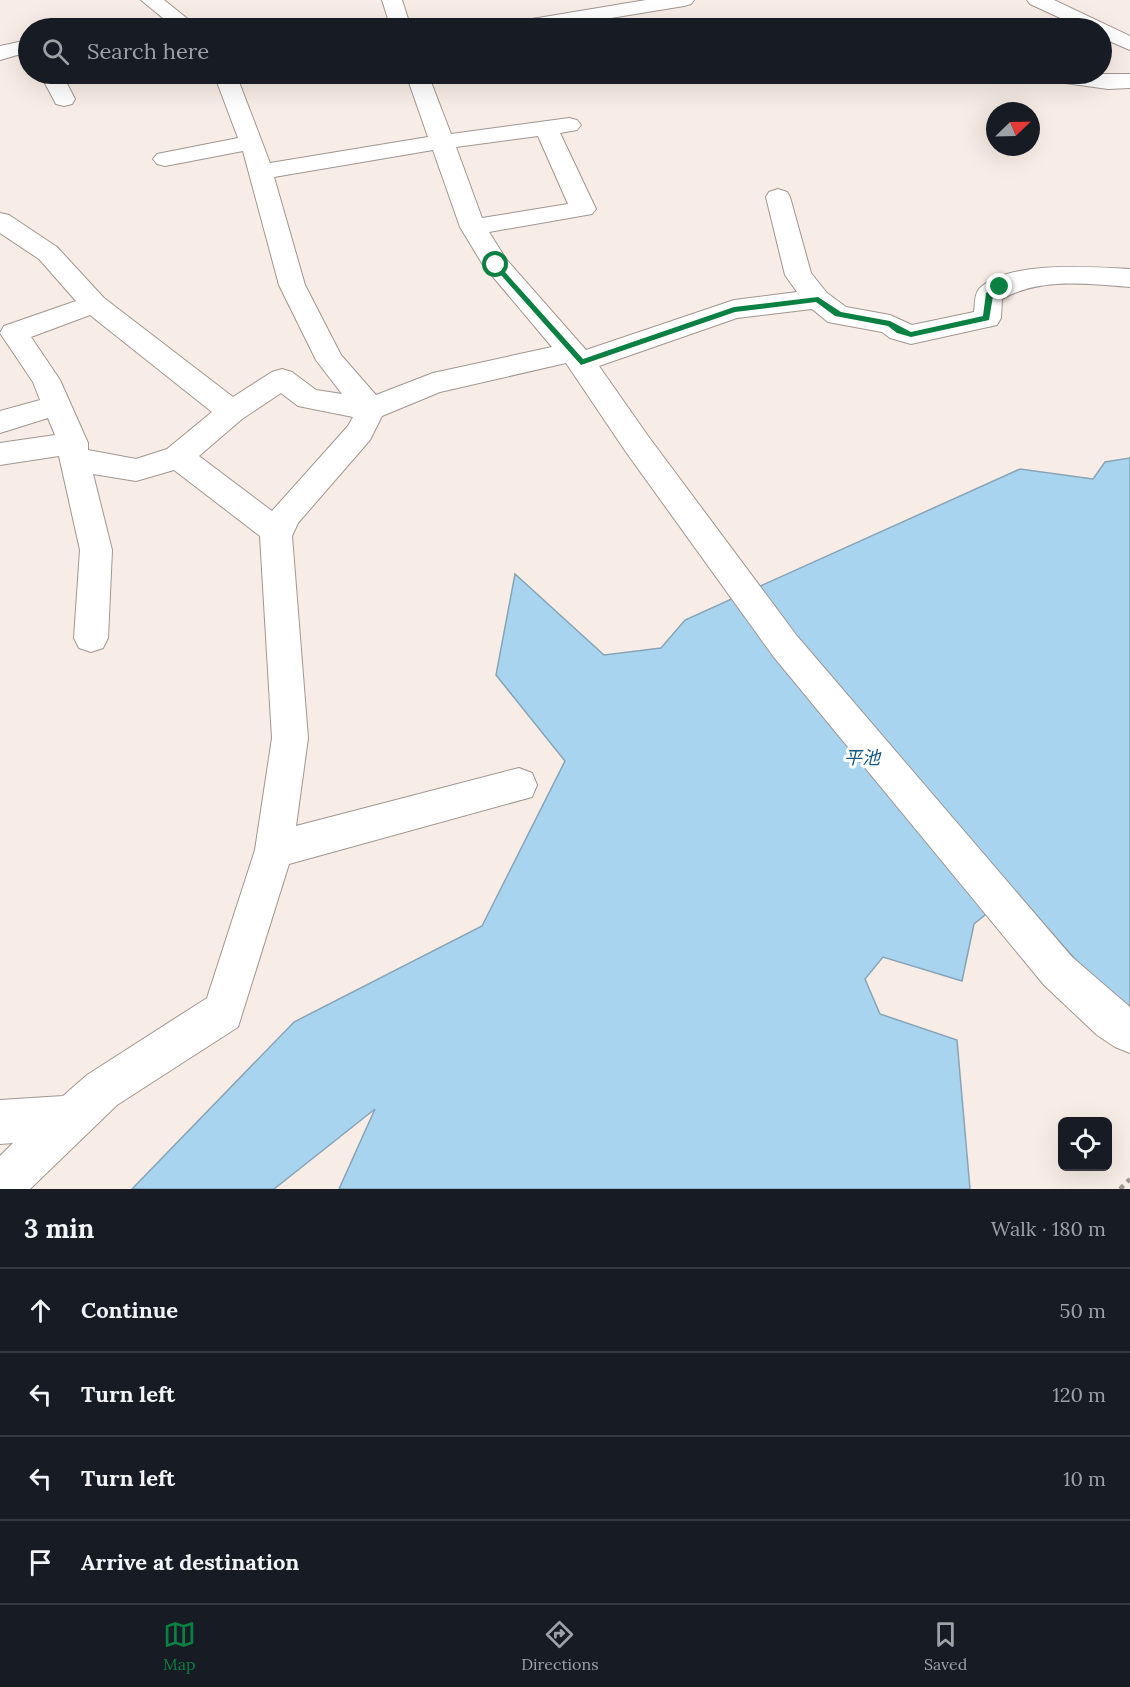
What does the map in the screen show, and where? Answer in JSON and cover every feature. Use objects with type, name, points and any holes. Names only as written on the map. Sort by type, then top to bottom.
[{"type":"street","points":[[151,0],[175,18]]},
{"type":"street","points":[[392,0],[398,18]]},
{"type":"street","points":[[567,18],[597,7],[684,0]]},
{"type":"street","points":[[1037,0],[1076,18]]},
{"type":"street","points":[[0,31],[13,50]]},
{"type":"street","points":[[1112,35],[1130,44]]},
{"type":"street","points":[[1112,81],[1130,81]]},
{"type":"street","points":[[56,84],[64,99]]},
{"type":"street","points":[[229,84],[252,142],[291,285],[330,360],[371,409]]},
{"type":"street","points":[[421,84],[473,228],[496,265],[577,357],[745,595],[785,646],[1058,970],[1112,1020],[1130,1032]]},
{"type":"street","points":[[260,172],[441,142],[558,127],[583,209],[473,228]]},
{"type":"street","points":[[165,159],[252,142]]},
{"type":"street","points":[[778,197],[798,275],[818,299],[838,315],[890,324],[900,332],[911,334],[987,318],[989,295],[1000,287],[1023,279],[1051,275],[1130,278]]},
{"type":"street","points":[[0,221],[48,253],[94,304],[232,412]]},
{"type":"street","points":[[0,454],[73,451],[135,470],[178,457],[232,412],[282,379],[308,399],[371,409],[433,383],[577,357],[734,309],[818,299]]},
{"type":"street","points":[[91,638],[96,550],[73,451],[46,380],[14,333],[94,304]]},
{"type":"street","points":[[0,422],[57,405]]},
{"type":"street","points":[[0,1188],[102,1090],[223,1012],[274,850],[290,738],[276,536],[285,516],[360,432],[371,409]]},
{"type":"street","points":[[178,457],[278,532]]},
{"type":"street","points":[[274,850],[519,785]]},
{"type":"street","points":[[0,1122],[72,1117]]},
{"type":"path","points":[[1120,1189],[1130,1179]]},
{"type":"water","name":"平池","points":[[1130,458],[1130,1012],[1103,991],[1015,891],[974,924],[962,981],[883,957],[865,979],[880,1014],[957,1040],[970,1189],[339,1189],[375,1109],[274,1189],[132,1189],[294,1022],[482,926],[565,761],[496,675],[515,574],[604,655],[661,648],[685,620],[1020,469],[1093,479],[1105,462]]},
{"type":"route","points":[[496,265],[581,362],[734,309],[818,299],[838,315],[890,324],[900,332],[911,334],[987,318],[989,295],[1000,287]]}]
